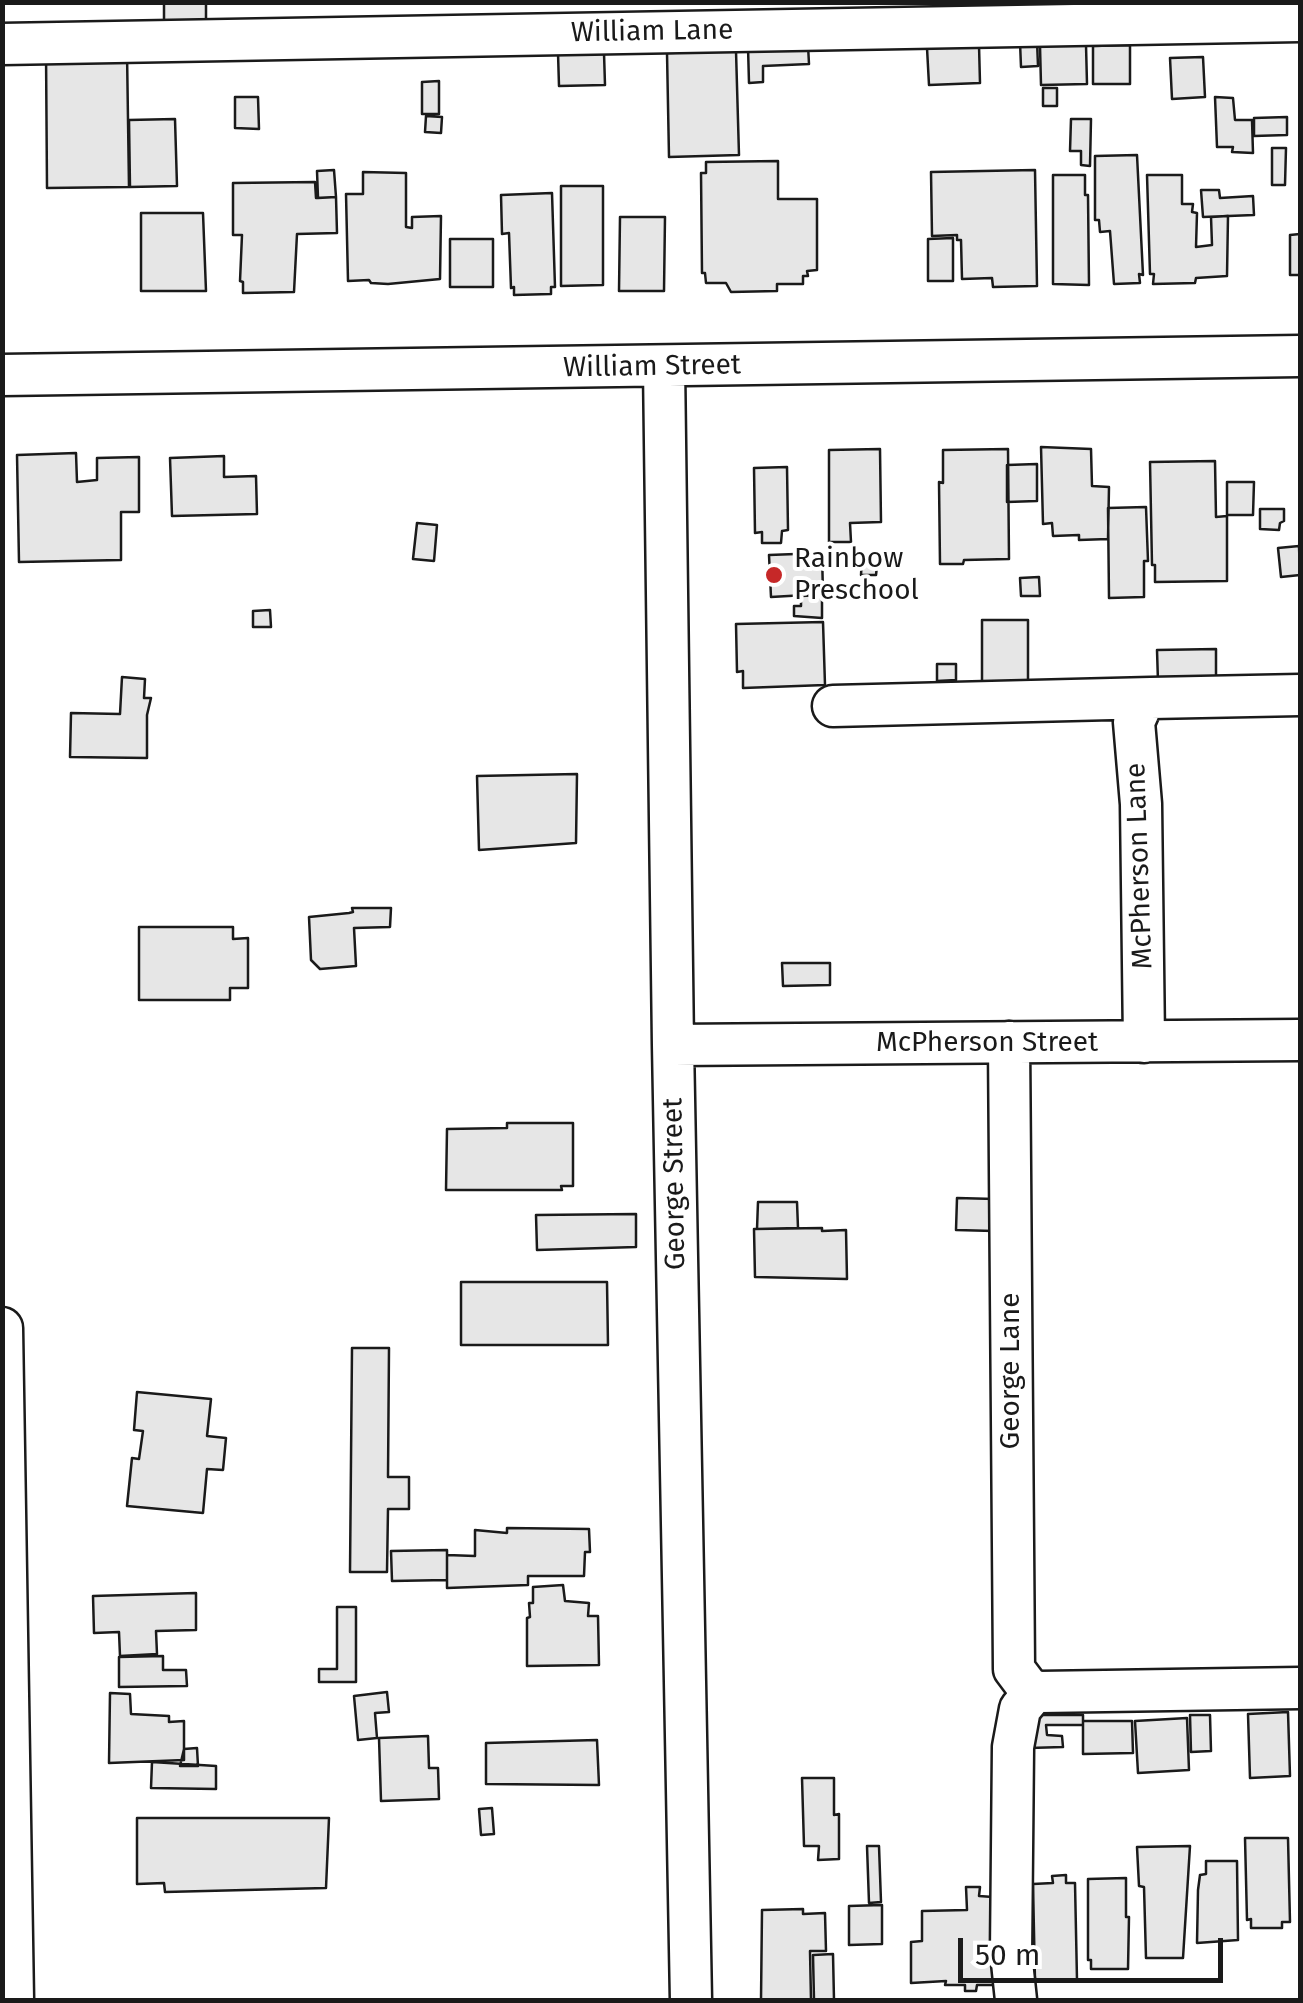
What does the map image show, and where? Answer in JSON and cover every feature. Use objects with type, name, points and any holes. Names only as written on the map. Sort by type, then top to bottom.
[{"type":"street","name":"William Lane","points":[[2,44],[1300,21]]},
{"type":"street","name":"William Street","points":[[2,375],[1300,356]]},
{"type":"street","name":"George Street","points":[[664,366],[691,2000]]},
{"type":"street","points":[[833,706],[1300,696]]},
{"type":"street","name":"McPherson Lane","points":[[1144,1042],[1141,804],[1134,722],[1142,704],[1151,698]]},
{"type":"street","name":"McPherson Street","points":[[673,1045],[1300,1040]]},
{"type":"street","name":"George Lane","points":[[1008,1042],[1014,1669],[1035,1691]]},
{"type":"street","points":[[2,1328],[12,2000]]},
{"type":"street","points":[[1016,2000],[1011,1953],[1014,1747],[1020,1709],[1035,1691],[1300,1688]]},
{"type":"building","points":[[164,2],[206,2],[206,21],[164,20]]},
{"type":"building","points":[[1037,41],[1038,66],[1021,67],[1020,42]]},
{"type":"building","points":[[808,45],[809,64],[763,66],[763,82],[749,83],[748,47]]},
{"type":"building","points":[[979,45],[980,83],[929,85],[927,48]]},
{"type":"building","points":[[1086,45],[1087,84],[1041,85],[1040,46]]},
{"type":"building","points":[[1130,45],[1130,84],[1093,84],[1093,46]]},
{"type":"building","points":[[736,51],[739,155],[669,157],[667,53]]},
{"type":"building","points":[[46,52],[127,52],[129,187],[47,188]]},
{"type":"building","points":[[558,53],[604,53],[605,85],[559,86]]},
{"type":"building","points":[[1203,57],[1205,97],[1172,99],[1170,58]]},
{"type":"building","points":[[439,81],[439,114],[422,114],[422,82]]},
{"type":"building","points":[[1043,88],[1057,88],[1057,106],[1043,106]]},
{"type":"building","points":[[235,97],[258,97],[259,129],[235,128]]},
{"type":"building","points":[[1215,97],[1233,98],[1235,120],[1252,120],[1253,153],[1217,147]]},
{"type":"building","points":[[426,116],[442,117],[441,133],[425,132]]},
{"type":"building","points":[[1287,117],[1287,135],[1254,136],[1254,118]]},
{"type":"building","points":[[175,119],[177,186],[130,187],[129,120]]},
{"type":"building","points":[[1071,119],[1091,119],[1090,166],[1081,165],[1081,151],[1070,151]]},
{"type":"building","points":[[1272,148],[1286,148],[1285,185],[1272,185]]},
{"type":"building","points":[[1137,155],[1143,275],[1139,274],[1140,283],[1114,284],[1110,231],[1100,232],[1099,220],[1095,220],[1095,156]]},
{"type":"building","points":[[778,161],[778,199],[817,199],[817,270],[807,271],[803,284],[777,284],[777,291],[731,292],[726,283],[706,283],[702,273],[701,173],[706,173],[706,162]]},
{"type":"building","points":[[334,170],[336,197],[318,198],[317,171]]},
{"type":"building","points":[[1035,170],[1037,286],[993,287],[992,278],[962,279],[961,240],[957,240],[957,235],[932,236],[931,172]]},
{"type":"building","points":[[363,172],[406,173],[406,227],[412,228],[412,217],[441,216],[440,279],[388,284],[348,281],[346,194],[363,194]]},
{"type":"building","points":[[1053,175],[1085,175],[1089,285],[1053,284]]},
{"type":"building","points":[[1147,175],[1182,175],[1182,204],[1193,204],[1192,212],[1197,213],[1196,247],[1212,245],[1211,217],[1228,216],[1227,276],[1196,278],[1195,283],[1153,284]]},
{"type":"building","points":[[315,182],[316,198],[336,197],[337,233],[297,234],[294,292],[243,293],[242,235],[233,235],[233,183]]},
{"type":"building","points":[[561,186],[603,186],[603,285],[561,286]]},
{"type":"building","points":[[1201,190],[1219,190],[1220,198],[1253,196],[1254,215],[1203,217]]},
{"type":"building","points":[[552,193],[555,287],[551,287],[551,294],[514,295],[509,233],[502,234],[501,195]]},
{"type":"building","points":[[141,213],[203,213],[206,291],[141,291]]},
{"type":"building","points":[[620,217],[665,217],[664,291],[619,291]]},
{"type":"building","points":[[1300,234],[1300,275],[1290,275],[1290,235]]},
{"type":"building","points":[[953,238],[953,281],[928,281],[928,239]]},
{"type":"building","points":[[450,239],[493,239],[493,287],[450,287]]},
{"type":"building","points":[[1041,447],[1091,449],[1092,486],[1109,487],[1108,539],[1053,536],[1052,523],[1043,524]]},
{"type":"building","points":[[880,449],[881,522],[850,523],[851,542],[829,542],[829,450]]},
{"type":"building","points":[[1008,449],[1009,559],[940,564],[939,482],[943,483],[943,450]]},
{"type":"building","points":[[76,453],[77,482],[97,480],[97,458],[139,457],[139,512],[121,512],[121,560],[19,562],[17,455]]},
{"type":"building","points":[[224,456],[224,477],[256,476],[257,514],[172,516],[170,458]]},
{"type":"building","points":[[1215,461],[1216,517],[1227,516],[1227,581],[1155,582],[1150,462]]},
{"type":"building","points":[[1037,464],[1037,501],[1007,502],[1007,465]]},
{"type":"building","points":[[787,467],[788,530],[782,531],[781,543],[762,543],[762,532],[755,533],[754,468]]},
{"type":"building","points":[[1227,482],[1254,482],[1253,515],[1227,515]]},
{"type":"building","points":[[1146,507],[1148,561],[1144,561],[1144,597],[1109,598],[1108,508]]},
{"type":"building","points":[[1260,509],[1284,509],[1279,530],[1260,529]]},
{"type":"building","points":[[417,523],[437,525],[434,561],[413,559]]},
{"type":"building","points":[[1299,546],[1300,575],[1281,577],[1278,548]]},
{"type":"building","points":[[822,553],[823,594],[771,597],[769,555]]},
{"type":"building","points":[[862,557],[878,557],[876,575],[861,575]]},
{"type":"building","points":[[1039,577],[1040,596],[1021,596],[1020,578]]},
{"type":"building","points":[[822,595],[822,618],[794,616],[794,606],[801,606],[801,596]]},
{"type":"building","points":[[270,610],[271,627],[253,627],[253,611]]},
{"type":"building","points":[[982,620],[1028,620],[1028,686],[982,686]]},
{"type":"building","points":[[823,622],[825,685],[743,688],[743,671],[737,672],[736,624]]},
{"type":"building","points":[[1216,649],[1216,681],[1158,682],[1157,650]]},
{"type":"building","points":[[937,664],[956,664],[956,680],[937,681]]},
{"type":"building","points":[[122,677],[145,679],[144,698],[151,698],[147,758],[70,757],[71,713],[120,714]]},
{"type":"building","points":[[577,774],[576,843],[479,850],[477,776]]},
{"type":"building","points":[[352,908],[391,908],[390,927],[354,928],[356,966],[320,969],[311,960],[309,917],[349,913]]},
{"type":"building","points":[[139,927],[233,927],[233,939],[248,938],[248,988],[230,988],[230,1000],[139,1000]]},
{"type":"building","points":[[782,963],[830,963],[830,985],[783,986]]},
{"type":"building","points":[[507,1123],[573,1123],[573,1186],[561,1186],[562,1190],[446,1190],[447,1129],[507,1128]]},
{"type":"building","points":[[957,1198],[995,1199],[994,1231],[956,1230]]},
{"type":"building","points":[[758,1202],[797,1202],[798,1228],[757,1229]]},
{"type":"building","points":[[636,1214],[636,1247],[537,1250],[536,1215]]},
{"type":"building","points":[[754,1229],[846,1230],[847,1279],[755,1277]]},
{"type":"building","points":[[461,1282],[607,1282],[608,1345],[461,1345]]},
{"type":"building","points":[[352,1348],[389,1348],[388,1477],[409,1477],[409,1509],[388,1509],[387,1572],[350,1572]]},
{"type":"building","points":[[137,1392],[211,1399],[207,1436],[226,1438],[223,1470],[207,1469],[203,1513],[127,1506],[132,1458],[139,1459],[143,1431],[134,1430]]},
{"type":"building","points":[[507,1528],[589,1529],[590,1552],[585,1552],[584,1576],[528,1576],[528,1585],[447,1588],[447,1555],[475,1556],[475,1530],[507,1533]]},
{"type":"building","points":[[447,1550],[447,1580],[392,1581],[391,1551]]},
{"type":"building","points":[[563,1585],[565,1601],[589,1603],[588,1616],[598,1616],[599,1665],[527,1666],[527,1618],[529,1603],[533,1603],[533,1587]]},
{"type":"building","points":[[196,1593],[196,1630],[156,1631],[157,1654],[120,1656],[119,1632],[94,1633],[93,1596]]},
{"type":"building","points":[[337,1607],[356,1607],[356,1682],[319,1682],[319,1669],[337,1669]]},
{"type":"building","points":[[163,1656],[163,1670],[186,1670],[187,1686],[119,1687],[119,1657]]},
{"type":"building","points":[[387,1692],[389,1712],[375,1713],[377,1738],[358,1740],[354,1696]]},
{"type":"building","points":[[110,1693],[130,1694],[131,1714],[184,1721],[184,1760],[109,1763]]},
{"type":"building","points":[[1288,1712],[1290,1776],[1250,1778],[1248,1714]]},
{"type":"building","points":[[1028,1715],[1083,1715],[1083,1725],[1046,1725],[1047,1735],[1062,1736],[1063,1747],[1029,1748]]},
{"type":"building","points":[[1190,1715],[1210,1715],[1211,1751],[1191,1752]]},
{"type":"building","points":[[1187,1718],[1189,1770],[1138,1773],[1135,1721]]},
{"type":"building","points":[[1083,1721],[1132,1721],[1133,1753],[1083,1754]]},
{"type":"building","points":[[428,1736],[429,1768],[438,1768],[439,1799],[381,1801],[379,1738]]},
{"type":"building","points":[[597,1740],[599,1785],[486,1784],[486,1743]]},
{"type":"building","points":[[197,1748],[198,1766],[180,1766],[184,1749]]},
{"type":"building","points":[[152,1762],[216,1766],[216,1789],[151,1788]]},
{"type":"building","points":[[802,1778],[834,1778],[839,1859],[818,1860],[819,1846],[804,1846]]},
{"type":"building","points":[[492,1808],[494,1834],[481,1835],[479,1809]]},
{"type":"building","points":[[137,1818],[329,1818],[326,1888],[165,1892],[164,1883],[137,1884]]},
{"type":"building","points":[[1245,1838],[1288,1838],[1290,1922],[1282,1922],[1282,1928],[1251,1928],[1251,1919],[1247,1920]]},
{"type":"building","points":[[867,1846],[879,1846],[881,1902],[869,1903]]},
{"type":"building","points":[[1190,1846],[1183,1958],[1146,1958],[1144,1887],[1139,1886],[1137,1847]]},
{"type":"building","points":[[1206,1861],[1237,1861],[1238,1940],[1197,1943],[1198,1890],[1200,1875],[1206,1874]]},
{"type":"building","points":[[1066,1875],[1066,1883],[1075,1883],[1077,1980],[1035,1981],[1033,1884],[1053,1883],[1052,1876]]},
{"type":"building","points":[[1126,1878],[1128,1969],[1091,1969],[1088,1879]]},
{"type":"building","points":[[966,1887],[980,1887],[979,1896],[993,1897],[995,1985],[977,1985],[976,1991],[965,1991],[965,1985],[945,1985],[946,1981],[911,1983],[911,1942],[922,1941],[922,1911],[967,1910]]},
{"type":"building","points":[[882,1905],[882,1944],[849,1945],[849,1906]]},
{"type":"building","points":[[803,1909],[803,1914],[825,1913],[826,1951],[810,1951],[811,2000],[761,2000],[762,1910]]},
{"type":"building","points":[[833,1954],[834,2000],[814,2000],[813,1955]]},
{"type":"place","name":"Rainbow Preschool","points":[[774,575]]}]
